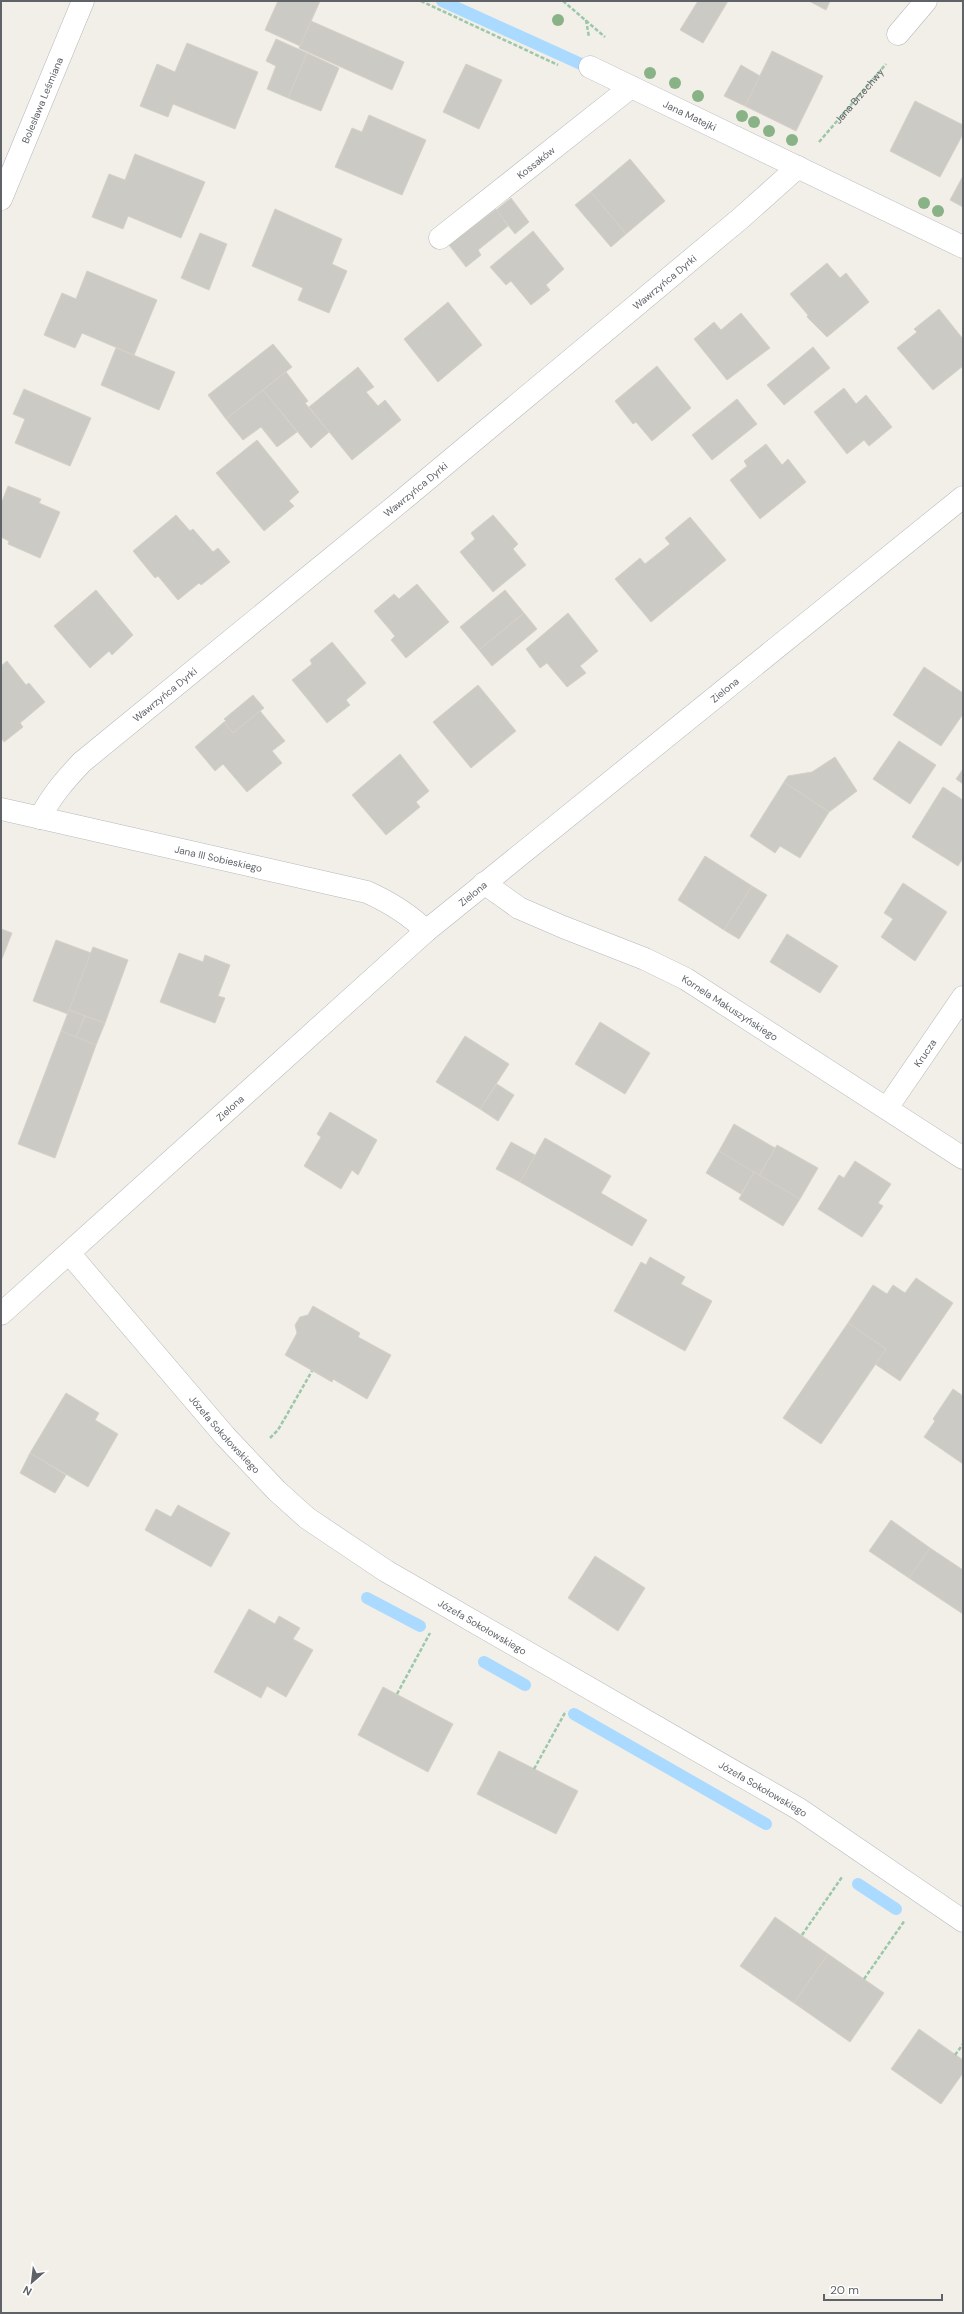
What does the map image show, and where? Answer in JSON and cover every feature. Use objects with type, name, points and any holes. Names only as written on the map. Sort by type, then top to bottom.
[{"type":"street","name":"Bolesława Leśmiana","points":[[1,199],[83,1]]},
{"type":"street","points":[[898,34],[926,1]]},
{"type":"street","name":"Jana Matejki","points":[[590,67],[963,247]]},
{"type":"street","name":"Kossaków","points":[[440,238],[631,87]]},
{"type":"street","name":"Wawrzyńca Dyrki","points":[[40,818],[62,784],[82,762],[405,498],[741,218],[798,167]]},
{"type":"street","name":"Zielona","points":[[1,1314],[426,931],[963,497]]},
{"type":"street","name":"Jana III Sobieskiego","points":[[1,809],[367,892],[394,905],[412,917],[426,931]]},
{"type":"street","name":"Kornela Makuszyńskiego","points":[[484,883],[519,908],[645,959],[686,979],[963,1158]]},
{"type":"street","name":"Krucza","points":[[887,1108],[963,997]]},
{"type":"street","name":"Józefa Sokołowskiego","points":[[69,1253],[225,1436],[277,1491],[332,1536],[386,1571],[799,1809],[861,1849],[963,1921]]},
{"type":"path","points":[[421,1],[584,77],[590,67]]},
{"type":"path","name":"Jana Brzechwy","points":[[798,167],[884,68],[898,34]]},
{"type":"path","points":[[266,1442],[278,1430],[312,1371]]},
{"type":"path","points":[[397,1694],[446,1605]]},
{"type":"path","points":[[534,1769],[581,1684]]},
{"type":"path","points":[[802,1935],[861,1849]]},
{"type":"path","points":[[864,1979],[924,1893]]},
{"type":"path","points":[[955,2055],[963,2044]]},
{"type":"building","points":[[278,1],[320,1],[300,46],[265,30]]},
{"type":"building","points":[[698,1],[728,1],[703,43],[680,30]]},
{"type":"building","points":[[809,1],[830,1],[826,10]]},
{"type":"building","points":[[311,21],[404,62],[392,90],[299,48]]},
{"type":"building","points":[[276,39],[307,53],[288,98],[267,89],[276,66],[266,61]]},
{"type":"building","points":[[187,43],[258,72],[235,129],[173,104],[168,117],[140,106],[157,64],[175,72]]},
{"type":"building","points":[[772,51],[823,76],[796,131],[745,106]]},
{"type":"building","points":[[307,53],[339,68],[321,111],[288,98]]},
{"type":"building","points":[[466,64],[502,80],[479,129],[443,112]]},
{"type":"building","points":[[741,65],[760,76],[745,106],[724,96]]},
{"type":"building","points":[[915,101],[963,125],[963,134],[940,177],[890,151]]},
{"type":"building","points":[[369,115],[426,140],[402,195],[335,167],[352,128],[362,132]]},
{"type":"building","points":[[135,154],[205,182],[181,238],[128,216],[123,229],[92,217],[109,174],[125,180]]},
{"type":"building","points":[[630,159],[665,201],[626,234],[591,192]]},
{"type":"building","points":[[963,176],[963,207],[950,200]]},
{"type":"building","points":[[591,192],[626,234],[611,247],[575,205]]},
{"type":"building","points":[[511,198],[529,222],[515,234],[496,210]]},
{"type":"building","points":[[275,209],[342,239],[332,264],[347,271],[329,313],[298,300],[303,288],[252,266]]},
{"type":"building","points":[[496,209],[508,226],[478,250],[481,255],[466,267],[449,245]]},
{"type":"building","points":[[533,231],[564,269],[546,285],[550,290],[531,305],[511,281],[506,285],[490,267]]},
{"type":"building","points":[[200,233],[227,244],[209,290],[181,278]]},
{"type":"building","points":[[827,263],[840,278],[846,273],[869,302],[827,337],[807,317],[808,315],[790,294]]},
{"type":"building","points":[[87,271],[157,300],[134,355],[82,333],[75,348],[44,335],[62,293],[76,299]]},
{"type":"building","points":[[448,302],[482,345],[438,382],[404,339]]},
{"type":"building","points":[[939,309],[963,339],[963,366],[933,390],[897,348],[917,332],[914,329]]},
{"type":"building","points":[[741,313],[770,348],[727,380],[694,339],[714,322],[721,330]]},
{"type":"building","points":[[273,344],[292,367],[226,419],[208,395]]},
{"type":"building","points":[[813,347],[830,368],[784,405],[767,385]]},
{"type":"building","points":[[116,348],[175,372],[159,410],[101,385]]},
{"type":"building","points":[[657,366],[691,408],[652,441],[636,422],[633,424],[615,401]]},
{"type":"building","points":[[358,367],[374,387],[366,392],[378,406],[385,400],[401,420],[352,460],[309,407]]},
{"type":"building","points":[[286,372],[308,401],[305,403],[329,432],[311,448],[263,390]]},
{"type":"building","points":[[844,388],[856,404],[866,395],[892,427],[869,446],[864,440],[847,454],[814,412]]},
{"type":"building","points":[[24,389],[91,418],[70,466],[15,443],[25,419],[13,414]]},
{"type":"building","points":[[263,390],[297,432],[277,447],[261,427],[243,440],[226,419]]},
{"type":"building","points":[[737,399],[757,424],[712,460],[692,435]]},
{"type":"building","points":[[257,440],[299,492],[289,501],[294,506],[264,531],[216,473]]},
{"type":"building","points":[[766,444],[782,465],[788,459],[806,482],[760,519],[730,480],[747,466],[744,461]]},
{"type":"building","points":[[8,486],[41,499],[39,503],[60,512],[40,558],[8,544],[9,541],[1,537],[1,504]]},
{"type":"building","points":[[176,515],[190,531],[193,529],[213,552],[218,548],[230,562],[201,585],[199,583],[178,600],[158,576],[155,578],[133,551]]},
{"type":"building","points":[[493,515],[518,544],[513,549],[526,565],[493,592],[460,552],[475,539],[471,533]]},
{"type":"building","points":[[690,517],[726,560],[651,622],[615,579],[640,558],[645,564],[670,544],[665,538]]},
{"type":"building","points":[[417,584],[449,622],[406,658],[391,640],[395,636],[374,611],[394,594],[399,599]]},
{"type":"building","points":[[96,590],[133,635],[112,655],[109,651],[90,668],[54,626]]},
{"type":"building","points":[[505,590],[524,613],[479,650],[460,627]]},
{"type":"building","points":[[524,613],[537,629],[492,666],[479,650]]},
{"type":"building","points":[[568,613],[598,651],[580,666],[586,673],[567,687],[547,663],[540,668],[526,649]]},
{"type":"building","points":[[332,642],[366,683],[346,700],[350,705],[327,723],[292,680],[312,664],[310,660]]},
{"type":"building","points":[[7,661],[26,685],[29,683],[45,702],[20,723],[23,727],[4,742],[1,737],[1,666]]},
{"type":"building","points":[[924,667],[963,693],[963,714],[941,746],[893,715]]},
{"type":"building","points":[[478,685],[516,731],[471,768],[433,722]]},
{"type":"building","points":[[253,695],[264,708],[233,733],[224,722],[226,721],[224,719]]},
{"type":"building","points":[[260,711],[285,741],[272,751],[282,763],[247,792],[223,764],[215,771],[195,747],[224,722],[233,733]]},
{"type":"building","points":[[899,741],[936,765],[910,804],[873,779]]},
{"type":"building","points":[[400,754],[429,791],[416,802],[420,807],[386,835],[352,795]]},
{"type":"building","points":[[835,757],[857,791],[829,812],[784,782],[788,776],[812,772]]},
{"type":"building","points":[[963,769],[963,784],[956,779]]},
{"type":"building","points":[[784,782],[829,812],[800,858],[780,846],[775,853],[750,836]]},
{"type":"building","points":[[943,787],[963,800],[963,858],[958,866],[912,837]]},
{"type":"building","points":[[705,856],[752,886],[724,930],[678,900]]},
{"type":"building","points":[[903,883],[947,912],[915,961],[881,937],[893,919],[884,913]]},
{"type":"building","points":[[752,886],[767,895],[739,939],[724,930]]},
{"type":"building","points":[[1,929],[12,933],[1,961]]},
{"type":"building","points":[[787,934],[838,966],[820,993],[770,962]]},
{"type":"building","points":[[56,940],[91,953],[68,1014],[33,1001]]},
{"type":"building","points":[[93,947],[128,960],[105,1023],[69,1010]]},
{"type":"building","points":[[179,953],[203,962],[205,955],[230,965],[218,996],[225,998],[215,1023],[160,1002]]},
{"type":"building","points":[[69,1010],[85,1016],[76,1037],[61,1031]]},
{"type":"building","points":[[85,1016],[105,1023],[96,1045],[76,1037]]},
{"type":"building","points":[[600,1022],[650,1053],[625,1094],[575,1064]]},
{"type":"building","points":[[61,1031],[96,1045],[55,1158],[18,1144]]},
{"type":"building","points":[[465,1036],[509,1064],[480,1109],[436,1082]]},
{"type":"building","points":[[497,1084],[514,1095],[498,1121],[480,1109]]},
{"type":"building","points":[[330,1112],[377,1140],[358,1175],[352,1170],[341,1189],[304,1166],[321,1137],[317,1134]]},
{"type":"building","points":[[734,1124],[775,1148],[759,1176],[719,1151]]},
{"type":"building","points":[[545,1138],[611,1176],[601,1193],[647,1220],[632,1246],[520,1182]]},
{"type":"building","points":[[511,1142],[535,1155],[520,1182],[496,1169]]},
{"type":"building","points":[[777,1145],[818,1168],[800,1199],[759,1176]]},
{"type":"building","points":[[719,1151],[754,1172],[741,1194],[706,1173]]},
{"type":"building","points":[[855,1161],[891,1184],[878,1203],[883,1206],[862,1237],[818,1209],[839,1175],[844,1178]]},
{"type":"building","points":[[754,1172],[800,1199],[783,1226],[739,1199]]},
{"type":"building","points":[[650,1257],[685,1277],[681,1284],[712,1301],[685,1351],[614,1311],[641,1262],[646,1265]]},
{"type":"building","points":[[916,1278],[953,1303],[900,1381],[875,1364],[886,1349],[848,1323],[873,1285],[887,1294],[893,1285],[905,1293]]},
{"type":"building","points":[[313,1306],[360,1333],[358,1337],[391,1355],[367,1399],[333,1379],[332,1382],[285,1355],[297,1333],[295,1325],[300,1317],[308,1315]]},
{"type":"building","points":[[848,1323],[886,1349],[821,1444],[783,1418]]},
{"type":"building","points":[[953,1389],[963,1396],[963,1464],[924,1437],[935,1421],[933,1419]]},
{"type":"building","points":[[66,1393],[99,1413],[95,1420],[118,1434],[88,1487],[30,1453]]},
{"type":"building","points":[[30,1453],[66,1475],[55,1493],[20,1473]]},
{"type":"building","points":[[178,1505],[230,1533],[211,1567],[145,1530],[156,1509],[171,1517]]},
{"type":"building","points":[[891,1520],[930,1548],[909,1578],[869,1551]]},
{"type":"building","points":[[930,1548],[963,1570],[963,1614],[909,1578]]},
{"type":"building","points":[[595,1556],[645,1588],[618,1631],[568,1598]]},
{"type":"building","points":[[249,1609],[275,1624],[279,1616],[300,1628],[293,1639],[313,1650],[286,1697],[267,1686],[261,1698],[214,1672]]},
{"type":"building","points":[[383,1687],[453,1724],[428,1772],[358,1735]]},
{"type":"building","points":[[499,1751],[578,1791],[556,1834],[477,1794]]},
{"type":"building","points":[[775,1917],[828,1954],[794,2003],[740,1966]]},
{"type":"building","points":[[828,1954],[884,1993],[850,2042],[794,2003]]},
{"type":"building","points":[[919,2029],[963,2060],[963,2073],[941,2104],[891,2069]]},
{"type":"waterway","points":[[442,1],[581,64]]},
{"type":"waterway","points":[[367,1598],[420,1626]]},
{"type":"waterway","points":[[484,1662],[525,1685]]},
{"type":"waterway","points":[[574,1714],[766,1824]]},
{"type":"waterway","points":[[858,1884],[896,1909]]}]
